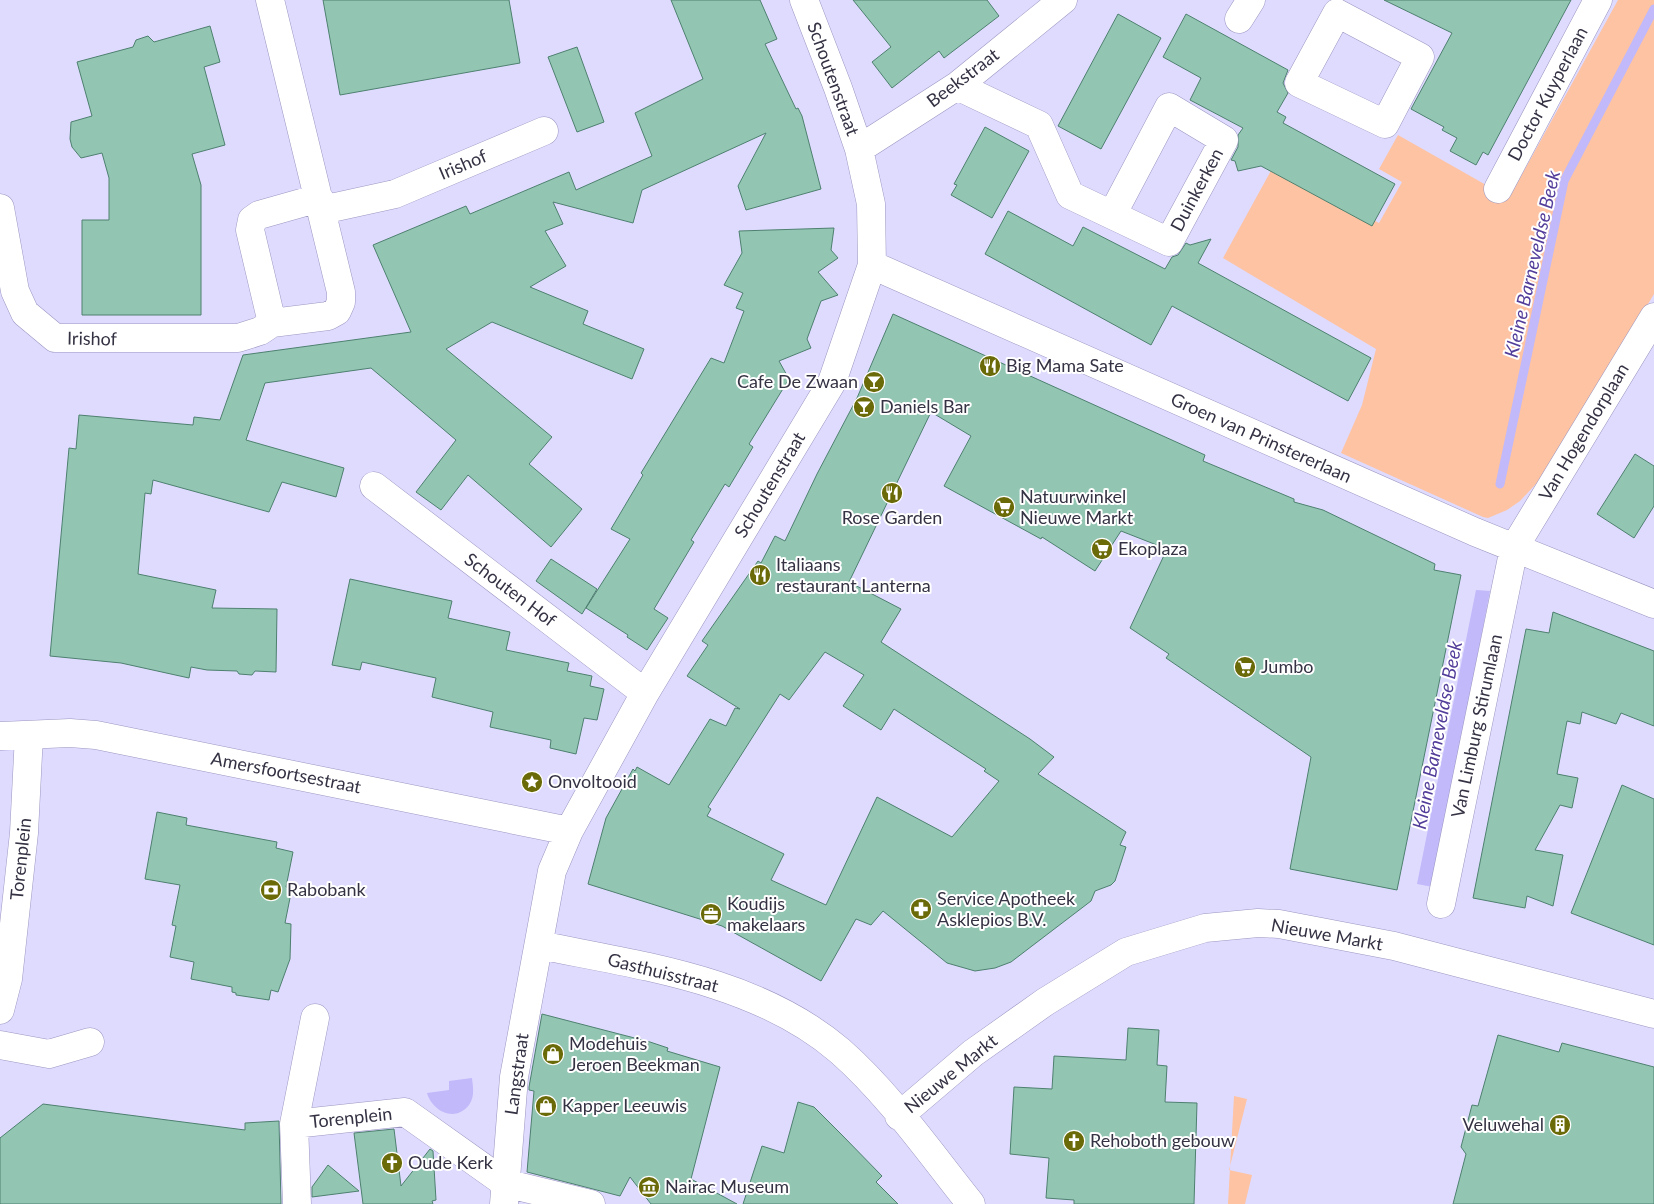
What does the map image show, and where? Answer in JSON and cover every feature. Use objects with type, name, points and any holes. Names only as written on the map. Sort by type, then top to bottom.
[{"type":"street","name":"Irishof","points":[[0,208],[15,291],[25,313],[55,338],[238,338],[260,331],[272,323],[328,316],[337,311],[341,302],[341,292],[270,0]]},
{"type":"street","name":"Schoutenstraat","points":[[539,945],[552,871],[569,831],[645,693],[832,382],[872,265],[871,204],[859,149],[804,0]]},
{"type":"street","name":"Beekstraat","points":[[859,149],[957,86],[1063,0]]},
{"type":"street","name":"Doctor Kuyperlaan","points":[[1498,189],[1598,0]]},
{"type":"street","name":"Duinkerken","points":[[957,86],[1039,126],[1070,195],[1112,215],[1169,242],[1224,140],[1169,107],[1112,215]]},
{"type":"street","name":"Irishof","points":[[272,323],[250,230],[252,220],[259,215],[320,204],[395,194],[544,131]]},
{"type":"street","name":"Groen van Prinstererlaan","points":[[872,265],[1176,401],[1514,548],[1654,604]]},
{"type":"street","name":"Van Hogendorplaan","points":[[1514,548],[1654,317]]},
{"type":"street","name":"Schouten Hof","points":[[374,486],[645,693]]},
{"type":"street","name":"Van Limburg Stirumlaan","points":[[1441,904],[1514,548]]},
{"type":"street","name":"Amersfoortsestraat","points":[[0,736],[70,733],[96,735],[569,831]]},
{"type":"street","name":"Torenplein","points":[[0,1010],[9,972],[24,833],[29,736]]},
{"type":"street","name":"Nieuwe Markt","points":[[899,1116],[973,1052],[1045,1002],[1126,952],[1206,928],[1258,923],[1288,926],[1394,946],[1654,1014]]},
{"type":"street","name":"Gasthuisstraat","points":[[539,945],[693,977],[734,991],[809,1028],[839,1050],[870,1079],[971,1204]]},
{"type":"street","name":"Langstraat","points":[[504,1194],[514,1077],[539,945]]},
{"type":"street","name":"Torenplein","points":[[297,1204],[294,1124],[315,1018]]},
{"type":"street","points":[[0,1046],[49,1054],[90,1042]]},
{"type":"street","name":"Torenplein","points":[[294,1124],[405,1112],[504,1194]]},
{"type":"street","points":[[504,1194],[591,1204]]},
{"type":"shaded area","points":[[1618,0],[1654,0],[1654,294],[1548,471],[1520,501],[1507,510],[1488,518],[1483,517],[1341,453],[1362,405],[1376,349],[1223,258],[1274,165],[1379,223],[1402,182],[1379,169],[1398,135],[1509,198]]},
{"type":"shaded area","points":[[1476,590],[1490,591],[1433,887],[1417,884]]},
{"type":"shaded area","points":[[472,1078],[472,1099],[469,1105],[457,1113],[451,1114],[439,1109],[434,1105],[427,1093],[449,1090],[449,1081]]},
{"type":"shaded area","points":[[1234,1096],[1247,1099],[1230,1166]]},
{"type":"shaded area","points":[[1230,1170],[1252,1175],[1245,1204],[1228,1204]]},
{"type":"building","points":[[323,0],[509,0],[520,63],[340,95]]},
{"type":"building","points":[[671,0],[760,0],[777,39],[765,44],[796,109],[798,108],[802,116],[821,189],[746,210],[738,186],[766,133],[642,190],[633,223],[553,202],[563,224],[545,231],[566,266],[530,287],[588,311],[583,324],[644,349],[632,379],[492,322],[446,349],[552,437],[529,464],[582,509],[551,547],[468,475],[441,510],[416,492],[456,440],[371,368],[265,383],[246,440],[344,468],[336,497],[282,482],[269,512],[153,480],[151,494],[145,493],[138,574],[216,590],[212,608],[277,609],[276,672],[255,671],[252,675],[239,674],[237,671],[207,670],[191,667],[189,678],[121,663],[50,656],[69,448],[76,449],[79,415],[193,425],[194,417],[220,420],[243,355],[411,332],[373,245],[466,206],[470,214],[569,172],[576,190],[652,156],[635,113],[703,79]]},
{"type":"building","points":[[853,0],[987,0],[999,16],[944,58],[939,51],[892,88],[872,62],[891,47]]},
{"type":"building","points":[[1384,0],[1571,0],[1488,155],[1483,152],[1476,165],[1450,151],[1457,138],[1442,130],[1444,127],[1411,109],[1452,33]]},
{"type":"building","points":[[1118,14],[1161,38],[1101,149],[1058,126]]},
{"type":"building","points":[[1186,14],[1288,70],[1283,83],[1288,93],[1277,112],[1286,117],[1283,123],[1395,184],[1372,226],[1261,166],[1238,171],[1235,161],[1231,160],[1238,147],[1238,135],[1243,128],[1190,100],[1201,78],[1163,57]]},
{"type":"building","points":[[210,26],[220,62],[204,67],[225,145],[192,154],[201,185],[201,315],[82,315],[82,220],[109,220],[109,178],[102,153],[81,158],[72,147],[70,139],[71,122],[92,116],[77,62],[133,47],[136,40],[148,36],[154,42]]},
{"type":"building","points":[[577,47],[604,122],[577,132],[548,57]]},
{"type":"building","points":[[985,127],[1029,151],[992,218],[951,195],[957,185],[954,184]]},
{"type":"building","points":[[1008,211],[1073,246],[1083,227],[1165,269],[1172,257],[1178,255],[1186,243],[1190,245],[1211,239],[1198,263],[1371,358],[1348,401],[1172,306],[1151,345],[985,254]]},
{"type":"building","points":[[834,228],[831,250],[838,258],[818,272],[838,295],[821,301],[807,339],[811,348],[779,361],[789,379],[749,444],[753,447],[729,487],[725,484],[691,540],[694,542],[654,609],[668,618],[647,650],[627,637],[628,635],[586,608],[630,539],[611,529],[643,475],[641,473],[711,358],[724,363],[744,311],[736,308],[743,293],[724,285],[742,253],[739,231]]},
{"type":"building","points":[[893,314],[1205,455],[1203,461],[1294,499],[1294,502],[1323,510],[1435,564],[1434,570],[1461,575],[1397,890],[1290,869],[1311,757],[1166,658],[1169,654],[1130,628],[1167,549],[1121,531],[1095,571],[1042,537],[1041,539],[944,486],[971,436],[931,412],[849,582],[901,609],[881,642],[1030,739],[1054,757],[1038,774],[1126,832],[1120,845],[1126,847],[1115,881],[1111,885],[1095,891],[1091,901],[1011,962],[995,968],[975,971],[947,963],[883,911],[871,925],[856,919],[821,981],[722,926],[588,884],[606,818],[633,769],[635,771],[637,767],[669,785],[710,719],[726,726],[735,708],[740,709],[687,676],[708,645],[702,641],[758,561],[761,563],[775,536],[785,541],[817,474],[857,398]],"holes":[[[825,652],[864,675],[843,706],[881,730],[894,709],[986,769],[984,771],[999,781],[952,837],[877,797],[826,905],[771,880],[784,854],[707,816],[711,809],[708,807],[780,694],[789,700]]]},
{"type":"building","points":[[1635,454],[1654,466],[1654,506],[1634,538],[1597,514]]},
{"type":"building","points":[[551,559],[597,589],[582,614],[536,581]]},
{"type":"building","points":[[350,579],[452,601],[448,618],[510,632],[506,650],[569,663],[567,671],[592,676],[590,686],[604,689],[597,720],[584,718],[576,754],[550,748],[551,740],[490,727],[493,712],[432,697],[436,678],[362,662],[360,670],[332,665]]},
{"type":"building","points":[[1553,612],[1654,651],[1654,726],[1621,713],[1616,724],[1582,712],[1580,724],[1567,721],[1557,774],[1578,778],[1572,808],[1560,805],[1535,850],[1563,855],[1553,906],[1527,896],[1525,908],[1473,898],[1526,629],[1549,633]]},
{"type":"building","points":[[1622,785],[1654,799],[1654,945],[1571,913]]},
{"type":"building","points":[[157,812],[187,818],[186,825],[277,842],[276,848],[293,852],[286,887],[292,888],[285,923],[291,924],[290,959],[278,992],[271,990],[269,1000],[236,995],[236,993],[232,992],[232,987],[191,979],[194,962],[170,957],[176,926],[172,925],[180,885],[145,879]]},
{"type":"building","points":[[542,1014],[650,1042],[668,1048],[667,1051],[720,1067],[691,1179],[737,1204],[651,1204],[630,1177],[620,1196],[527,1172],[534,1091],[529,1090],[529,1087]]},
{"type":"building","points":[[1128,1028],[1159,1030],[1157,1065],[1167,1066],[1165,1102],[1197,1103],[1194,1204],[1074,1204],[1074,1200],[1046,1198],[1049,1158],[1010,1154],[1014,1087],[1052,1089],[1054,1056],[1126,1060]]},
{"type":"building","name":"Veluwehal","points":[[1498,1035],[1559,1052],[1562,1043],[1654,1067],[1654,1204],[1453,1204],[1466,1154],[1461,1147],[1472,1105],[1478,1106]]},
{"type":"building","points":[[798,1102],[814,1107],[842,1135],[882,1176],[876,1182],[898,1204],[743,1204],[762,1146],[784,1153]]},
{"type":"building","points":[[43,1104],[245,1130],[245,1123],[279,1121],[281,1204],[0,1204],[0,1138]]},
{"type":"building","name":"Oude Kerk","points":[[394,1129],[401,1186],[430,1149],[433,1151],[436,1200],[432,1201],[433,1204],[363,1204],[354,1133]]},
{"type":"building","points":[[328,1165],[359,1191],[312,1197],[312,1187]]},
{"type":"waterway","name":"Kleine Barneveldse Beek","points":[[1500,484],[1564,181],[1654,9]]},
{"type":"place","name":"Big Mama Sate","points":[[990,366]]},
{"type":"place","name":"Cafe De Zwaan","points":[[874,382]]},
{"type":"place","name":"Daniels Bar","points":[[864,407]]},
{"type":"place","name":"Rose Garden","points":[[892,493]]},
{"type":"place","name":"Natuurwinkel Nieuwe Markt","points":[[1004,507]]},
{"type":"place","name":"Ekoplaza","points":[[1102,549]]},
{"type":"place","name":"Italiaans restaurant Lanterna","points":[[760,575]]},
{"type":"place","name":"Jumbo","points":[[1245,667]]},
{"type":"place","name":"Onvoltooid","points":[[532,782]]},
{"type":"place","name":"Rabobank","points":[[271,890]]},
{"type":"place","name":"Service Apotheek Asklepios B.V.","points":[[921,909]]},
{"type":"place","name":"Koudijs makelaars","points":[[711,914]]},
{"type":"place","name":"Modehuis Jeroen Beekman","points":[[553,1054]]},
{"type":"place","name":"Kapper Leeuwis","points":[[546,1106]]},
{"type":"place","name":"Veluwehal","points":[[1560,1125]]},
{"type":"place","name":"Rehoboth gebouw","points":[[1074,1141]]},
{"type":"place","name":"Oude Kerk","points":[[392,1163]]},
{"type":"place","name":"Nairac Museum","points":[[649,1187]]}]
